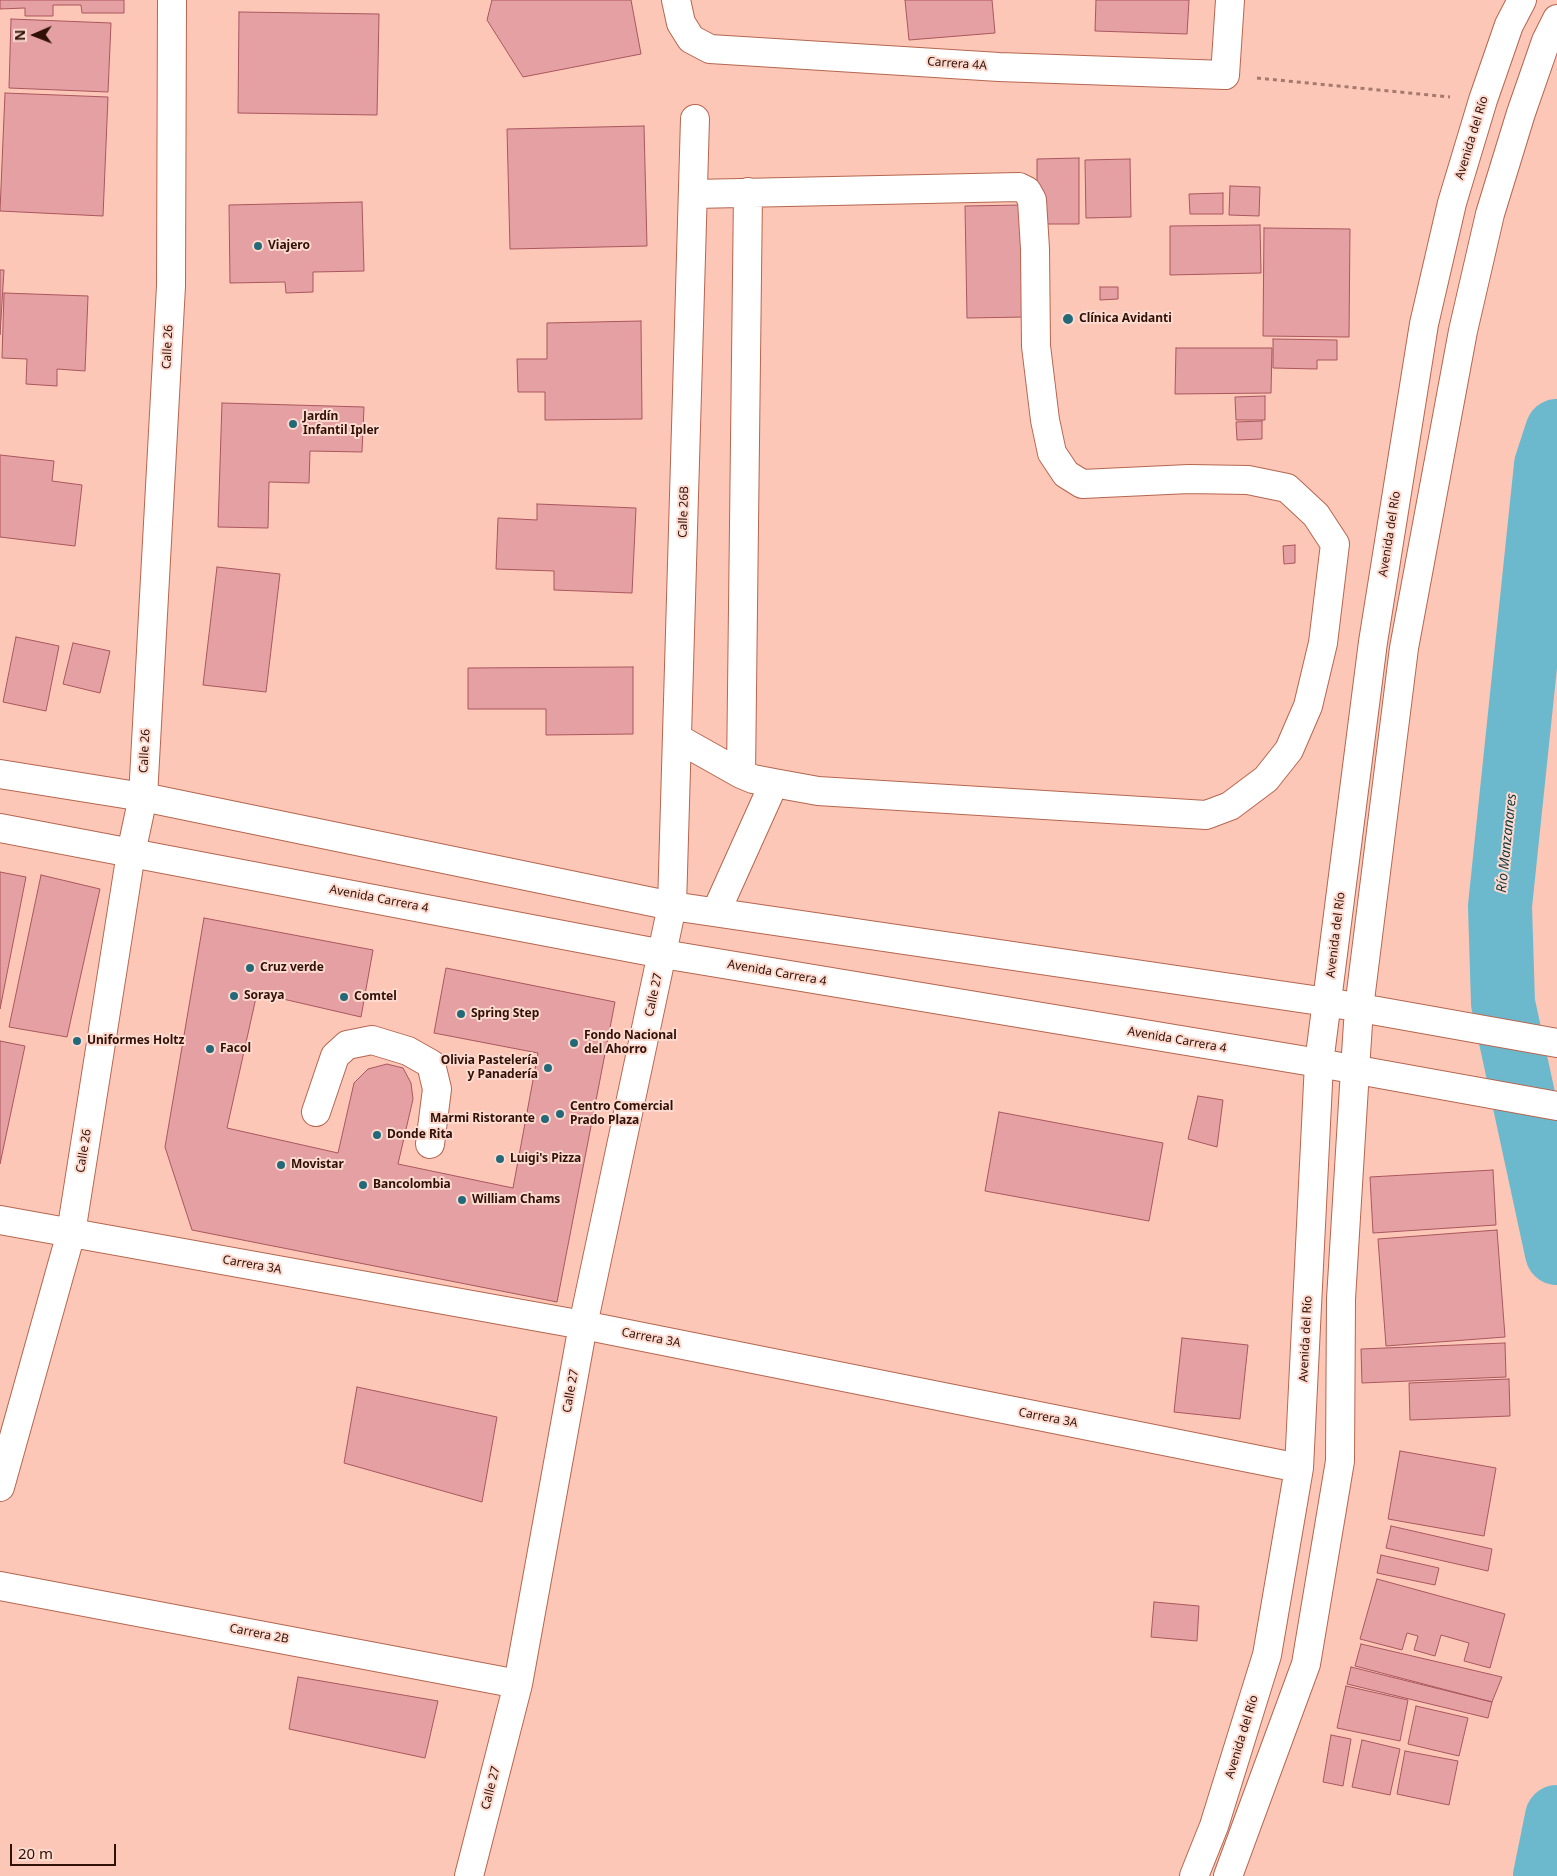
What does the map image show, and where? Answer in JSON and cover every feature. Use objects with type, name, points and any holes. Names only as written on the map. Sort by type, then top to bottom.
[{"type":"street","name":"Calle 26","points":[[0,1487],[71,1233],[131,853],[143,797],[171,286],[172,0]]},
{"type":"street","name":"Carrera 4A","points":[[676,0],[681,23],[692,39],[710,49],[999,67],[1226,75]]},
{"type":"street","points":[[1226,75],[1230,0]]},
{"type":"street","name":"Avenida del Río","points":[[1194,1876],[1214,1826],[1266,1655],[1299,1468],[1319,1063],[1373,642],[1424,324],[1452,203],[1483,100],[1509,25],[1522,0]]},
{"type":"street","points":[[1228,1876],[1306,1664],[1338,1470],[1341,1299],[1359,1008],[1404,648],[1463,331],[1490,214],[1515,131],[1546,41],[1557,19]]},
{"type":"street","name":"Calle 26B","points":[[672,906],[695,119]]},
{"type":"street","points":[[677,738],[753,779],[818,791],[1206,815],[1230,806],[1266,779],[1289,750],[1308,706],[1323,643],[1335,544],[1316,515],[1286,488],[1248,480],[1189,478],[1082,484],[1066,474],[1052,453],[1045,420],[1036,346],[1035,249],[1032,200],[1027,191],[1011,186],[694,194]]},
{"type":"street","points":[[741,774],[748,192]]},
{"type":"street","points":[[0,774],[143,797],[672,906],[1327,1002],[1557,1042]]},
{"type":"street","points":[[716,912],[774,783]]},
{"type":"street","name":"Avenida Carrera 4","points":[[0,828],[663,954],[1319,1063],[1557,1106]]},
{"type":"street","name":"Calle 27","points":[[470,1876],[518,1684],[583,1325],[672,906]]},
{"type":"street","points":[[316,1112],[335,1056],[347,1045],[372,1040],[408,1051],[431,1064],[437,1089],[430,1144]]},
{"type":"street","name":"Carrera 3A","points":[[0,1220],[583,1325],[1299,1468]]},
{"type":"street","name":"Carrera 2B","points":[[0,1586],[518,1684]]},
{"type":"path","points":[[1226,75],[1483,100]]},
{"type":"building","points":[[0,0],[124,0],[124,13],[82,13],[81,5],[53,5],[53,16],[25,16],[25,8],[0,9]]},
{"type":"building","points":[[492,0],[631,0],[641,54],[523,77],[487,20]]},
{"type":"building","points":[[905,0],[992,0],[995,33],[909,40]]},
{"type":"building","points":[[1096,0],[1189,0],[1187,34],[1095,31]]},
{"type":"building","points":[[239,12],[379,14],[377,115],[238,113]]},
{"type":"building","points":[[11,19],[111,23],[108,92],[9,88]]},
{"type":"building","points":[[5,93],[108,97],[103,216],[0,211]]},
{"type":"building","points":[[644,126],[647,246],[510,249],[507,129]]},
{"type":"building","points":[[1079,158],[1079,224],[1037,224],[1037,159]]},
{"type":"building","points":[[1130,159],[1131,217],[1086,218],[1085,160]]},
{"type":"building","points":[[1230,186],[1260,187],[1259,216],[1229,215]]},
{"type":"building","points":[[1223,193],[1223,214],[1190,214],[1189,194]]},
{"type":"building","points":[[362,202],[364,271],[313,272],[313,292],[286,293],[285,282],[230,283],[229,205]]},
{"type":"building","points":[[1023,205],[1025,317],[967,318],[965,206]]},
{"type":"building","points":[[1260,225],[1261,273],[1170,275],[1170,226]]},
{"type":"building","points":[[1264,228],[1350,229],[1349,337],[1263,336]]},
{"type":"building","points":[[0,270],[4,270],[0,335]]},
{"type":"building","points":[[1100,287],[1118,287],[1118,299],[1100,300]]},
{"type":"building","points":[[4,293],[88,296],[85,371],[57,369],[57,386],[26,384],[27,359],[2,358]]},
{"type":"building","points":[[641,321],[642,419],[545,420],[545,392],[518,392],[517,359],[547,359],[547,323]]},
{"type":"building","points":[[1273,339],[1337,340],[1337,360],[1317,360],[1317,369],[1273,368]]},
{"type":"building","points":[[1176,348],[1272,348],[1271,393],[1175,394]]},
{"type":"building","points":[[1265,396],[1265,420],[1236,420],[1235,397]]},
{"type":"building","points":[[222,403],[364,407],[362,452],[310,451],[309,483],[269,482],[268,528],[218,527]]},
{"type":"building","points":[[1262,421],[1262,439],[1237,440],[1236,422]]},
{"type":"building","points":[[0,455],[54,461],[52,481],[82,485],[75,546],[0,537]]},
{"type":"building","points":[[537,504],[636,508],[632,593],[554,590],[554,571],[496,569],[498,518],[537,520]]},
{"type":"building","points":[[1295,545],[1295,563],[1284,564],[1283,546]]},
{"type":"building","points":[[217,567],[280,574],[266,692],[203,685]]},
{"type":"building","points":[[16,637],[59,646],[46,711],[3,702]]},
{"type":"building","points":[[73,643],[110,651],[100,693],[63,684]]},
{"type":"building","points":[[633,667],[633,734],[546,735],[546,709],[468,709],[468,668]]},
{"type":"building","points":[[0,872],[26,877],[0,1009]]},
{"type":"building","points":[[41,875],[100,889],[67,1037],[9,1027]]},
{"type":"building","name":"Centro Comercial Prado Plaza","points":[[204,918],[373,950],[361,1017],[257,993],[227,1128],[338,1153],[354,1083],[368,1069],[387,1064],[403,1068],[411,1083],[413,1099],[398,1164],[513,1188],[538,1053],[434,1033],[446,968],[615,1002],[557,1302],[192,1230],[165,1147]]},
{"type":"building","points":[[0,1041],[25,1046],[0,1164]]},
{"type":"building","points":[[1198,1096],[1223,1100],[1217,1147],[1188,1139]]},
{"type":"building","points":[[999,1112],[1163,1143],[1149,1221],[985,1191]]},
{"type":"building","points":[[1493,1170],[1496,1225],[1373,1233],[1370,1177]]},
{"type":"building","points":[[1497,1230],[1505,1337],[1386,1346],[1378,1239]]},
{"type":"building","points":[[1182,1338],[1248,1345],[1240,1419],[1174,1412]]},
{"type":"building","points":[[1505,1343],[1506,1377],[1362,1383],[1361,1349]]},
{"type":"building","points":[[1509,1379],[1510,1416],[1410,1420],[1409,1383]]},
{"type":"building","points":[[357,1387],[497,1417],[482,1502],[344,1463]]},
{"type":"building","points":[[1400,1451],[1496,1468],[1484,1536],[1388,1519]]},
{"type":"building","points":[[1391,1526],[1492,1549],[1488,1571],[1386,1548]]},
{"type":"building","points":[[1381,1555],[1439,1568],[1435,1585],[1377,1573]]},
{"type":"building","points":[[1377,1579],[1505,1614],[1490,1668],[1464,1661],[1469,1643],[1441,1635],[1435,1656],[1414,1650],[1418,1636],[1407,1633],[1402,1650],[1360,1639]]},
{"type":"building","points":[[1154,1602],[1199,1606],[1197,1641],[1151,1637]]},
{"type":"building","points":[[1361,1644],[1502,1677],[1492,1702],[1355,1666]]},
{"type":"building","points":[[1351,1667],[1492,1702],[1488,1718],[1347,1684]]},
{"type":"building","points":[[298,1677],[438,1701],[425,1758],[289,1729]]},
{"type":"building","points":[[1346,1686],[1408,1700],[1400,1741],[1337,1728]]},
{"type":"building","points":[[1416,1706],[1468,1718],[1459,1756],[1408,1744]]},
{"type":"building","points":[[1331,1735],[1351,1739],[1343,1786],[1323,1782]]},
{"type":"building","points":[[1362,1740],[1400,1749],[1390,1795],[1352,1787]]},
{"type":"building","points":[[1405,1751],[1458,1761],[1449,1805],[1397,1794]]},
{"type":"waterway","name":"Río Manzanares","points":[[1557,431],[1546,465],[1500,906],[1503,1003],[1557,1253]]},
{"type":"waterway","name":"Río Manzanares","points":[[1545,1876],[1557,1817]]},
{"type":"place","name":"Viajero","points":[[258,246]]},
{"type":"place","name":"Clínica Avidanti","points":[[1068,319]]},
{"type":"place","name":"Jardín Infantil Ipler","points":[[293,424]]},
{"type":"place","name":"Cruz verde","points":[[250,968]]},
{"type":"place","name":"Soraya","points":[[234,996]]},
{"type":"place","name":"Comtel","points":[[344,997]]},
{"type":"place","name":"Spring Step","points":[[461,1014]]},
{"type":"place","name":"Uniformes Holtz","points":[[77,1041]]},
{"type":"place","name":"Fondo Nacional del Ahorro","points":[[574,1043]]},
{"type":"place","name":"Facol","points":[[210,1049]]},
{"type":"place","name":"Olivia Pastelería y Panadería","points":[[548,1068]]},
{"type":"place","name":"Centro Comercial Prado Plaza","points":[[560,1114]]},
{"type":"place","name":"Marmi Ristorante","points":[[545,1119]]},
{"type":"place","name":"Donde Rita","points":[[377,1135]]},
{"type":"place","name":"Luigi's Pizza","points":[[500,1159]]},
{"type":"place","name":"Movistar","points":[[281,1165]]},
{"type":"place","name":"Bancolombia","points":[[363,1185]]},
{"type":"place","name":"William Chams","points":[[462,1200]]}]
